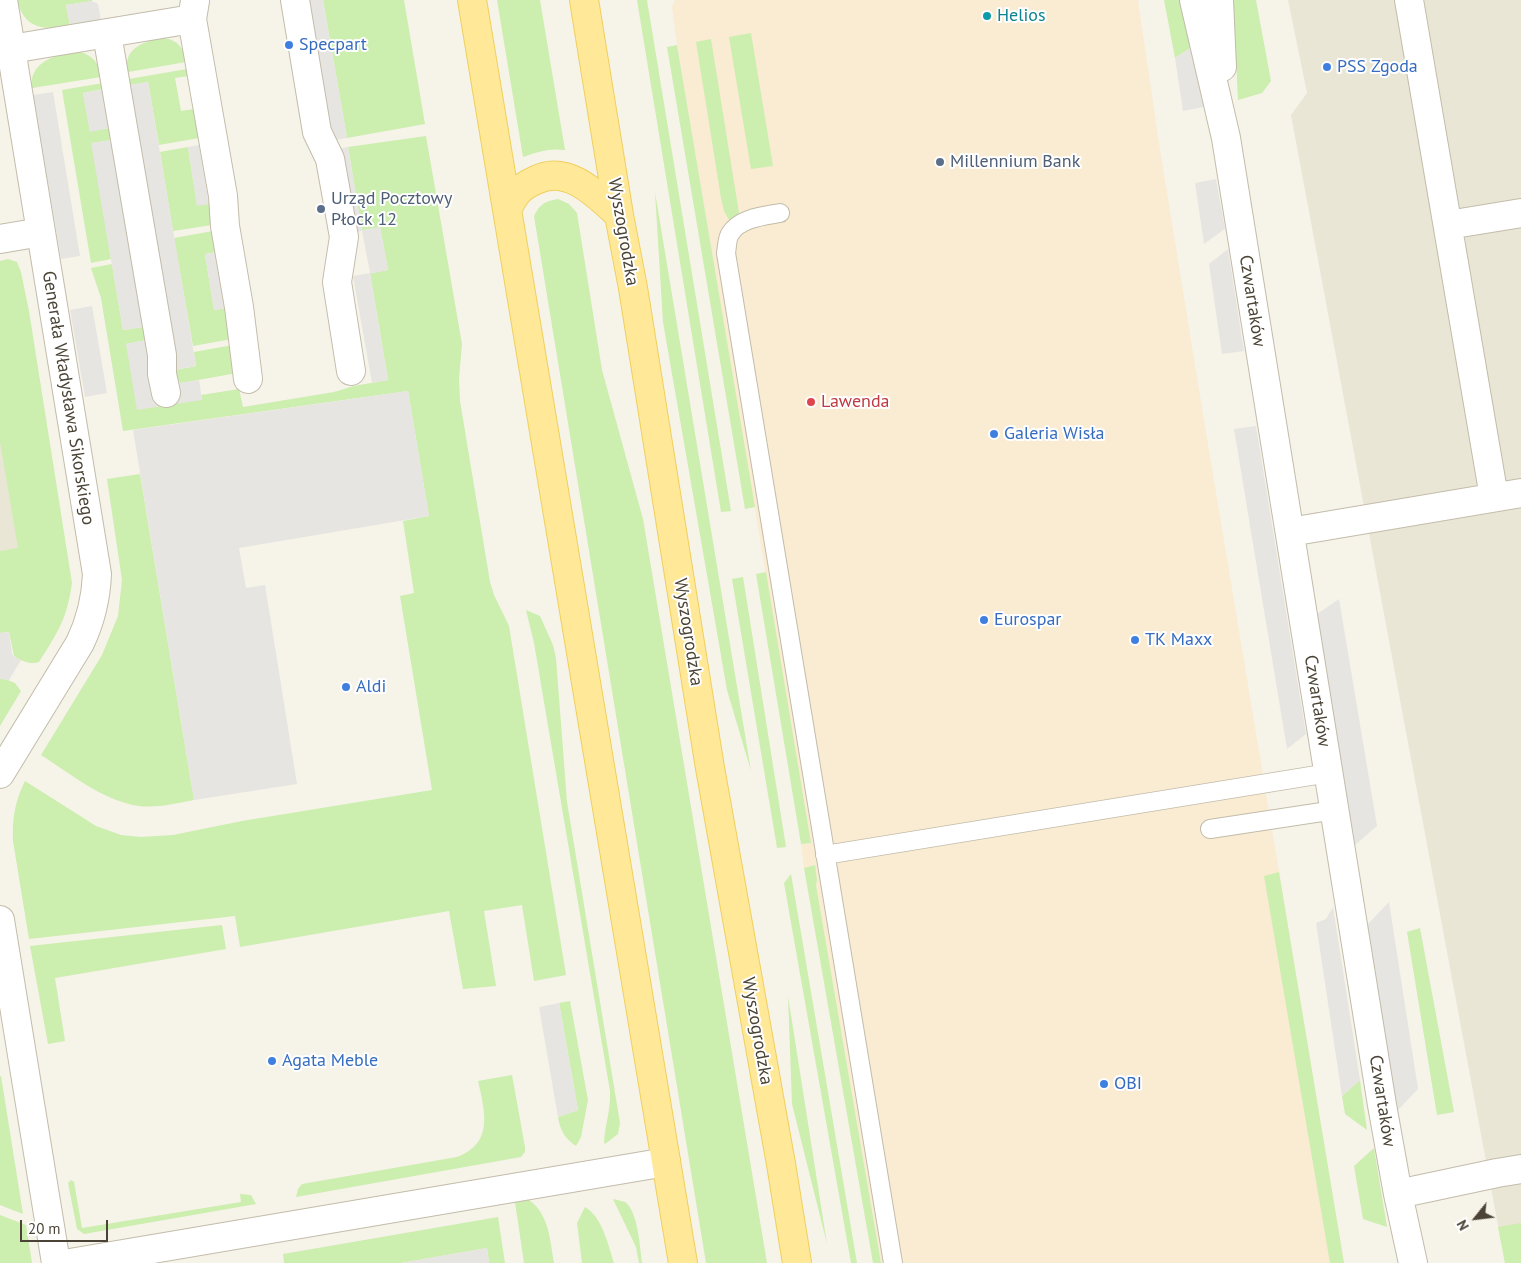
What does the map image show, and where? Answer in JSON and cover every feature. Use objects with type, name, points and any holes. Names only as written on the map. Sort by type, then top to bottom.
[{"type":"main road","points":[[472,0],[683,1263]]},
{"type":"main road","name":"Wyszogrodzka","points":[[584,0],[619,215],[635,298],[710,768],[797,1263]]},
{"type":"main road","points":[[507,209],[518,192],[527,184],[541,177],[554,176],[567,177],[580,183],[598,195],[619,215]]},
{"type":"street","name":"Generała Władysława Sikorskiego","points":[[0,774],[80,643],[90,622],[95,600],[97,574],[41,232],[9,89],[11,49],[3,0]]},
{"type":"street","points":[[295,0],[317,132],[330,159],[344,237],[337,282],[351,371]]},
{"type":"street","name":"Czwartaków","points":[[1194,0],[1226,138],[1398,1194],[1413,1263]]},
{"type":"street","name":"Czwartaków","points":[[1219,0],[1226,138]]},
{"type":"street","points":[[1409,0],[1494,497]]},
{"type":"street","points":[[11,49],[108,34],[194,9],[223,196],[225,226],[239,307],[248,379]]},
{"type":"street","points":[[108,34],[162,355],[162,374],[166,394]]},
{"type":"street","points":[[1448,225],[1521,213]]},
{"type":"street","points":[[0,239],[41,232]]},
{"type":"street","points":[[1290,532],[1521,494]]},
{"type":"street","points":[[0,920],[2,950],[56,1263]]},
{"type":"street","points":[[70,1263],[666,1162]]},
{"type":"street","points":[[1398,1194],[1521,1169]]},
{"type":"lane","points":[[780,213],[752,218],[741,224],[729,234],[726,253],[893,1263]]},
{"type":"lane","points":[[825,855],[1329,773]]},
{"type":"lane","points":[[1210,829],[1335,810]]},
{"type":"lane","points":[[781,1164],[804,1263]]},
{"type":"shaded area","points":[[306,0],[323,0],[347,138],[329,141]]},
{"type":"shaded area","points":[[675,0],[1138,0],[1203,414],[1344,1263],[881,1263],[816,885],[817,880],[814,865],[804,868],[801,844],[811,843],[677,45],[672,7]]},
{"type":"shaded area","points":[[1288,0],[1521,0],[1521,1263],[1505,1263],[1291,115],[1307,93]]},
{"type":"shaded area","points":[[92,1],[98,4],[101,21],[70,26],[66,5]]},
{"type":"shaded area","points":[[1192,47],[1204,107],[1183,111],[1175,58]]},
{"type":"shaded area","points":[[148,82],[196,366],[175,370],[176,377],[181,383],[199,380],[202,400],[137,410],[126,344],[146,340],[143,327],[123,330],[91,143],[112,140],[109,128],[90,132],[83,93]]},
{"type":"shaded area","points":[[53,92],[80,256],[61,259],[33,95]]},
{"type":"shaded area","points":[[199,145],[209,204],[197,206],[188,147]]},
{"type":"shaded area","points":[[348,147],[362,230],[380,227],[388,270],[370,274],[388,380],[372,383],[353,276],[370,273],[362,231],[353,232],[339,149]]},
{"type":"shaded area","points":[[1216,179],[1225,229],[1204,244],[1195,183]]},
{"type":"shaded area","points":[[1228,249],[1244,351],[1222,354],[1209,264]]},
{"type":"shaded area","points":[[217,252],[227,308],[214,310],[205,254]]},
{"type":"shaded area","points":[[92,306],[107,393],[85,397],[70,310]]},
{"type":"shaded area","points":[[0,328],[44,596],[0,603]]},
{"type":"shaded area","points":[[408,391],[429,516],[239,548],[246,588],[265,585],[297,784],[194,800],[133,430]]},
{"type":"shaded area","points":[[1256,426],[1306,734],[1287,749],[1234,429]]},
{"type":"shaded area","points":[[1339,599],[1377,826],[1355,845],[1317,614]]},
{"type":"shaded area","points":[[9,632],[12,653],[14,657],[21,660],[9,680],[0,679],[0,633]]},
{"type":"shaded area","points":[[1389,902],[1418,1089],[1397,1111],[1367,925]]},
{"type":"shaded area","points":[[1333,907],[1360,1080],[1342,1096],[1316,923],[1326,919]]},
{"type":"shaded area","points":[[559,1003],[578,1110],[558,1117],[539,1007]]},
{"type":"shaded area","points":[[487,1248],[489,1263],[401,1263]]},
{"type":"green space","points":[[17,0],[92,1],[66,5],[70,26],[52,28],[37,26],[30,22],[25,17]]},
{"type":"green space","points":[[323,0],[404,0],[425,124],[347,138]]},
{"type":"green space","points":[[497,0],[540,0],[565,150],[549,150],[523,157]]},
{"type":"green space","points":[[637,0],[647,0],[731,511],[721,512]]},
{"type":"green space","points":[[1164,0],[1183,0],[1192,47],[1175,58]]},
{"type":"green space","points":[[1233,0],[1256,0],[1271,81],[1262,93],[1238,100]]},
{"type":"green space","points":[[751,33],[773,166],[751,169],[729,37]]},
{"type":"green space","points":[[163,38],[177,43],[186,62],[128,72],[128,57],[136,47],[149,41]]},
{"type":"green space","points":[[711,39],[739,213],[729,220],[724,211],[721,198],[696,42]]},
{"type":"green space","points":[[677,45],[755,507],[745,509],[667,47]]},
{"type":"green space","points":[[81,52],[95,61],[101,77],[32,88],[32,79],[40,65],[47,60],[64,54]]},
{"type":"green space","points":[[187,69],[188,76],[175,78],[181,111],[194,109],[199,138],[159,145],[148,82],[130,85],[129,79]]},
{"type":"green space","points":[[103,83],[104,89],[83,93],[90,131],[110,128],[112,140],[92,143],[111,259],[91,263],[62,90]]},
{"type":"green space","points":[[426,136],[462,344],[459,378],[460,401],[490,582],[509,626],[566,975],[534,981],[522,905],[484,911],[496,986],[463,989],[449,911],[240,947],[235,916],[29,939],[13,841],[15,810],[25,781],[96,826],[121,835],[141,837],[173,835],[242,821],[432,790],[400,596],[414,593],[403,521],[429,516],[408,391],[123,431],[101,298],[91,268],[112,264],[123,330],[143,327],[146,340],[126,344],[202,399],[201,395],[239,389],[243,407],[334,392],[354,386],[388,380],[370,273],[388,270],[380,227],[362,231],[348,147]]},
{"type":"green space","points":[[188,147],[197,205],[209,204],[212,225],[173,231],[160,152]]},
{"type":"green space","points":[[655,192],[751,771],[727,690],[663,322]]},
{"type":"green space","points":[[558,199],[569,204],[577,213],[602,370],[643,519],[767,1263],[706,1263],[534,216],[543,204]]},
{"type":"green space","points":[[213,231],[217,252],[205,254],[214,310],[227,308],[232,339],[193,346],[174,238]]},
{"type":"green space","points":[[8,259],[17,262],[21,272],[29,311],[72,583],[61,625],[39,662],[33,663],[23,661],[14,656],[9,632],[0,633],[0,551],[18,548],[0,442],[0,261]]},
{"type":"green space","points":[[233,345],[237,373],[181,383],[176,377],[175,370],[196,366],[194,352]]},
{"type":"green space","points":[[140,474],[194,800],[170,805],[137,806],[117,800],[83,783],[41,755],[102,655],[118,616],[122,580],[107,479]]},
{"type":"green space","points":[[766,572],[811,843],[801,844],[756,574]]},
{"type":"green space","points":[[743,577],[786,847],[777,848],[732,579]]},
{"type":"green space","points":[[526,610],[540,616],[553,645],[556,658],[567,802],[620,1123],[618,1134],[605,1144],[610,1091],[534,643]]},
{"type":"green space","points":[[3,678],[15,683],[21,691],[0,726],[0,679]]},
{"type":"green space","points":[[815,865],[816,885],[881,1263],[873,1263],[804,868]]},
{"type":"green space","points":[[1279,872],[1344,1263],[1330,1263],[1264,876]]},
{"type":"green space","points":[[791,874],[857,1263],[851,1263],[784,883]]},
{"type":"green space","points":[[222,925],[226,949],[55,978],[65,1041],[48,1044],[30,946]]},
{"type":"green space","points":[[1420,928],[1454,1112],[1437,1115],[1407,932]]},
{"type":"green space","points":[[788,996],[827,1244],[792,1104]]},
{"type":"green space","points":[[570,1001],[588,1100],[581,1137],[576,1146],[564,1134],[558,1117],[578,1110],[559,1003]]},
{"type":"green space","points":[[512,1075],[525,1147],[525,1152],[521,1157],[296,1197],[298,1189],[302,1184],[457,1157],[469,1151],[477,1144],[482,1135],[484,1125],[483,1104],[478,1081]]},
{"type":"green space","points":[[1,1076],[23,1214],[0,1205]]},
{"type":"green space","points":[[1360,1080],[1367,1130],[1345,1114],[1342,1096]]},
{"type":"green space","points":[[1374,1148],[1387,1227],[1363,1219],[1354,1166]]},
{"type":"green space","points":[[71,1180],[74,1182],[82,1228],[241,1202],[240,1194],[251,1195],[256,1204],[84,1234],[77,1229],[68,1183]]},
{"type":"green space","points":[[613,1199],[625,1202],[633,1213],[638,1230],[642,1263],[639,1263],[636,1247]]},
{"type":"green space","points":[[529,1200],[536,1206],[545,1220],[554,1263],[524,1263],[515,1202]]},
{"type":"green space","points":[[585,1207],[591,1211],[600,1224],[614,1263],[582,1263],[577,1223]]},
{"type":"green space","points":[[0,1215],[26,1225],[32,1263],[0,1263]]},
{"type":"green space","points":[[498,1217],[505,1263],[489,1263],[487,1248],[401,1263],[284,1263],[283,1254]]},
{"type":"green space","points":[[1521,1223],[1521,1263],[1505,1263],[1498,1227]]},
{"type":"place","name":"Helios","points":[[987,16]]},
{"type":"place","name":"Specpart","points":[[289,45]]},
{"type":"place","name":"PSS Zgoda","points":[[1327,67]]},
{"type":"place","name":"Millennium Bank","points":[[940,162]]},
{"type":"place","name":"Urząd Pocztowy Płock 12","points":[[321,209]]},
{"type":"place","name":"Lawenda","points":[[811,402]]},
{"type":"place","name":"Galeria Wisła","points":[[994,434]]},
{"type":"place","name":"Eurospar","points":[[984,620]]},
{"type":"place","name":"TK Maxx","points":[[1135,640]]},
{"type":"place","name":"Aldi","points":[[346,687]]},
{"type":"place","name":"Agata Meble","points":[[272,1061]]},
{"type":"place","name":"OBI","points":[[1104,1084]]}]
